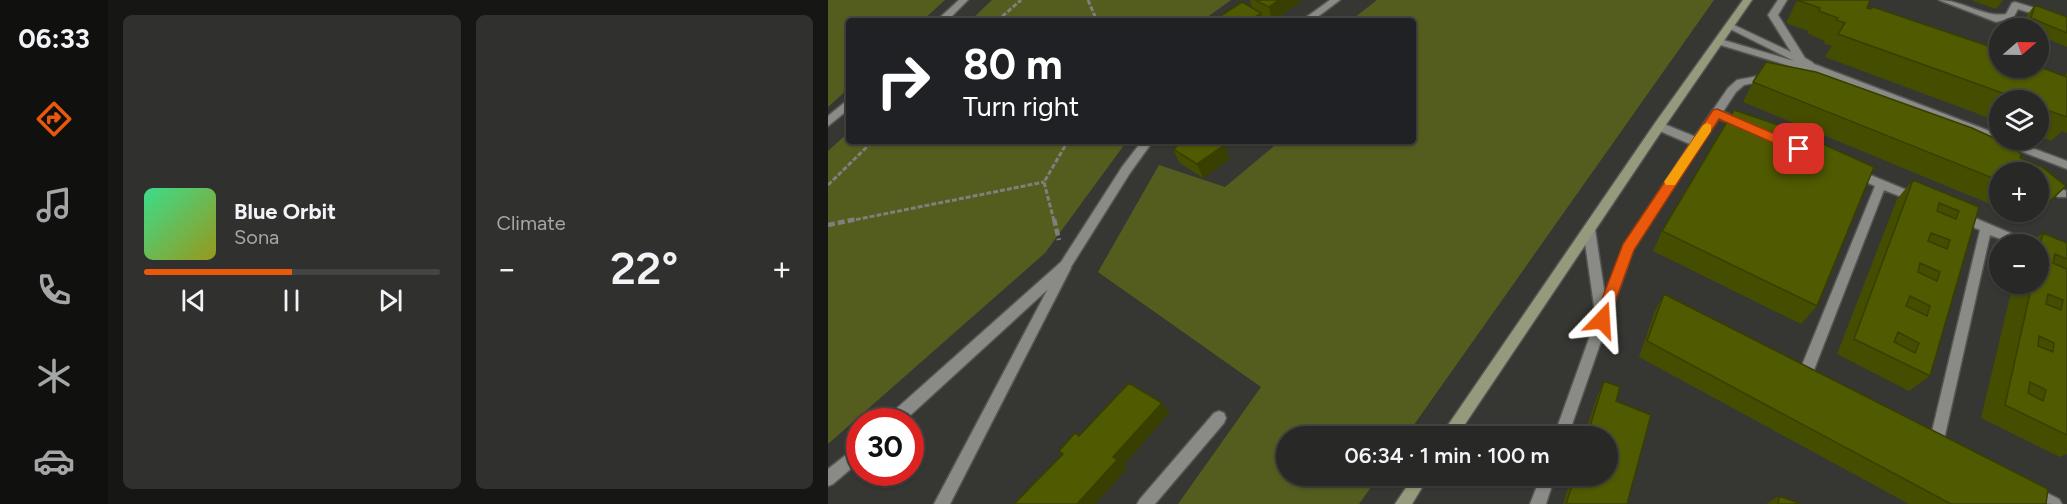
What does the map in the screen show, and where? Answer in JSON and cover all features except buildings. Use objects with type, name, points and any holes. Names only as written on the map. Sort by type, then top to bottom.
[{"type":"main road","points":[[1456,426],[1659,126],[1748,0]]},
{"type":"main road","points":[[1403,504],[1415,486]]},
{"type":"street","points":[[944,18],[964,0]]},
{"type":"street","points":[[1310,18],[1336,0]]},
{"type":"street","points":[[1783,0],[1773,15],[1801,59]]},
{"type":"street","points":[[1943,0],[1996,19],[2010,16],[2016,3],[2067,21]]},
{"type":"street","points":[[1731,27],[1801,59],[1815,68]]},
{"type":"street","points":[[1720,42],[1793,64],[1815,68],[1989,135]]},
{"type":"street","points":[[1565,426],[1628,248],[1732,90],[1741,82],[1755,78],[1776,77]]},
{"type":"street","points":[[828,122],[846,106]]},
{"type":"street","points":[[1717,113],[1750,128]]},
{"type":"street","points":[[1659,126],[1697,142]]},
{"type":"street","points":[[942,504],[1065,266],[1126,170],[1146,144]]},
{"type":"street","points":[[2028,150],[2067,165]]},
{"type":"street","points":[[1848,170],[1933,206]]},
{"type":"street","points":[[1805,375],[1881,184]]},
{"type":"street","points":[[2049,186],[2062,194]]},
{"type":"street","points":[[1954,215],[2001,234]]},
{"type":"street","points":[[1936,444],[1986,228]]},
{"type":"street","points":[[1589,229],[1602,320]]},
{"type":"street","points":[[908,408],[1065,266]]},
{"type":"street","points":[[1145,504],[1220,418]]},
{"type":"street","points":[[828,479],[846,463]]},
{"type":"street","points":[[1538,504],[1544,486]]},
{"type":"street","points":[[2024,489],[2054,504]]},
{"type":"path","points":[[1000,18],[1021,0]]},
{"type":"path","points":[[1088,0],[1096,18]]},
{"type":"path","points":[[828,185],[870,144]]},
{"type":"path","points":[[1065,266],[1044,182],[1066,144]]},
{"type":"path","points":[[828,225],[1044,182]]},
{"type":"green space","points":[[828,0],[945,0],[925,18],[846,18],[846,91],[828,107]]},
{"type":"green space","points":[[992,0],[1231,0],[1206,18],[973,18]]},
{"type":"green space","points":[[1377,0],[1714,0],[1413,426],[1276,426],[1276,486],[1372,486],[1359,504],[1178,504],[1261,387],[1098,272],[1159,165],[1225,187],[1276,144],[1416,144],[1416,18],[1354,18]]},
{"type":"green space","points":[[846,135],[846,144],[1125,144],[1045,253],[869,408],[846,408],[846,428],[828,444],[828,151]]},
{"type":"slow traffic","points":[[1670,182],[1707,128]]},
{"type":"route","points":[[1602,320],[1628,248],[1638,229],[1717,113],[1799,149]]}]
